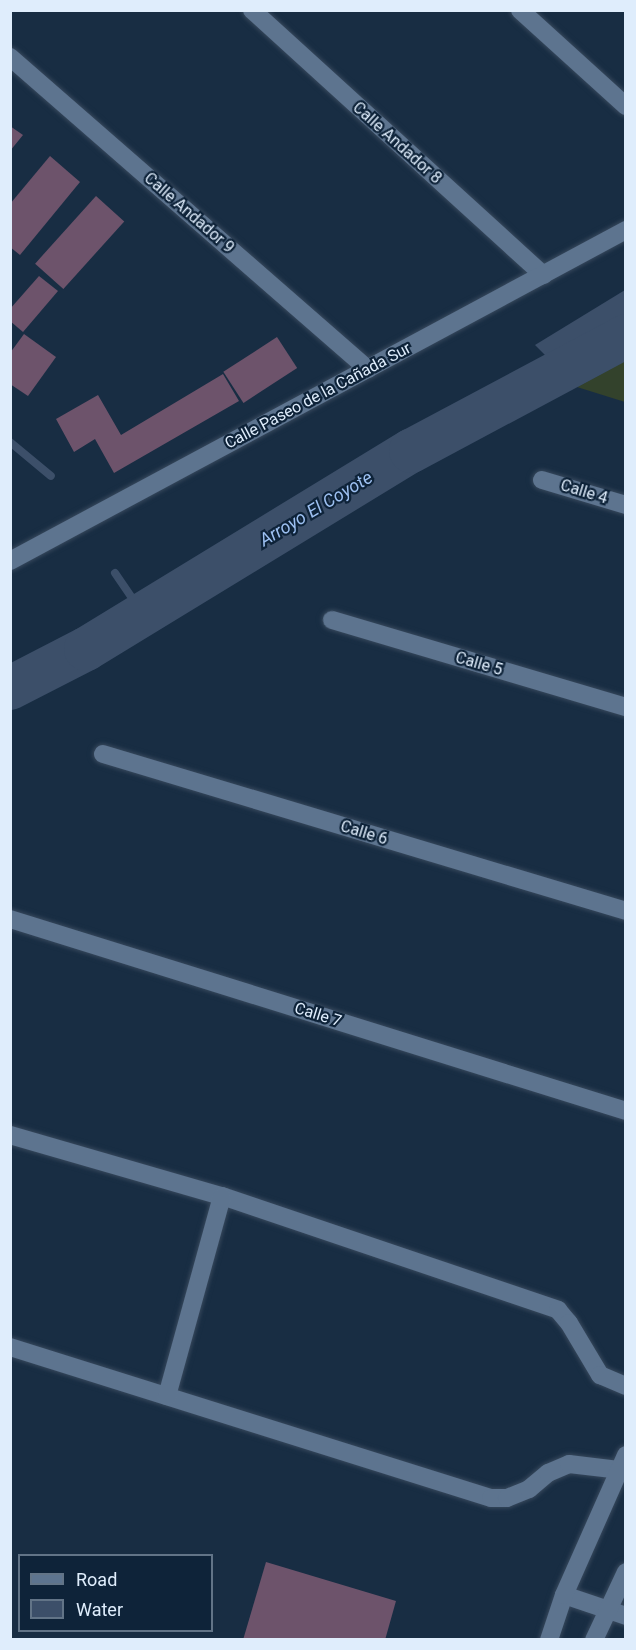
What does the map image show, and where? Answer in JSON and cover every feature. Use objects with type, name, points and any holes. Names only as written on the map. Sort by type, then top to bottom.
[{"type":"street","name":"Calle Andador 8","points":[[252,10],[543,275]]},
{"type":"street","points":[[519,10],[626,106]]},
{"type":"street","name":"Calle Andador 9","points":[[10,57],[368,369]]},
{"type":"street","name":"Calle Paseo de la Cañada Sur","points":[[10,561],[626,230]]},
{"type":"street","name":"Calle 4","points":[[542,480],[626,505]]},
{"type":"street","name":"Calle 5","points":[[332,620],[626,707]]},
{"type":"street","name":"Calle 6","points":[[104,754],[626,911]]},
{"type":"street","name":"Calle 7","points":[[10,919],[626,1111]]},
{"type":"street","points":[[10,1135],[222,1196],[558,1310],[600,1375],[626,1386]]},
{"type":"street","points":[[167,1396],[222,1196]]},
{"type":"street","points":[[10,1347],[490,1498],[507,1498],[529,1489],[548,1473],[569,1464],[622,1462],[564,1595],[549,1640]]},
{"type":"street","points":[[594,1640],[617,1613],[626,1572]]},
{"type":"street","points":[[564,1595],[617,1613]]},
{"type":"green space","points":[[625,361],[625,402],[577,387]]},
{"type":"water","points":[[625,290],[625,361],[577,387],[535,345]]},
{"type":"building","points":[[10,126],[23,135],[10,151]]},
{"type":"building","points":[[50,156],[80,182],[20,255],[10,247],[10,204]]},
{"type":"building","points":[[96,196],[124,221],[63,289],[35,264]]},
{"type":"building","points":[[39,276],[58,291],[23,332],[10,321],[10,309]]},
{"type":"building","points":[[24,334],[56,357],[28,396],[10,384],[10,353]]},
{"type":"building","points":[[277,337],[297,368],[243,403],[223,372]]},
{"type":"building","points":[[223,374],[239,401],[114,473],[95,439],[74,452],[56,419],[98,395],[121,435]]},
{"type":"building","points":[[266,1562],[396,1601],[385,1640],[243,1640]]},
{"type":"waterway","name":"Arroyo El Coyote","points":[[10,688],[86,649],[411,451],[626,336]]},
{"type":"waterway","points":[[10,442],[51,476]]},
{"type":"waterway","points":[[115,573],[143,614]]}]
